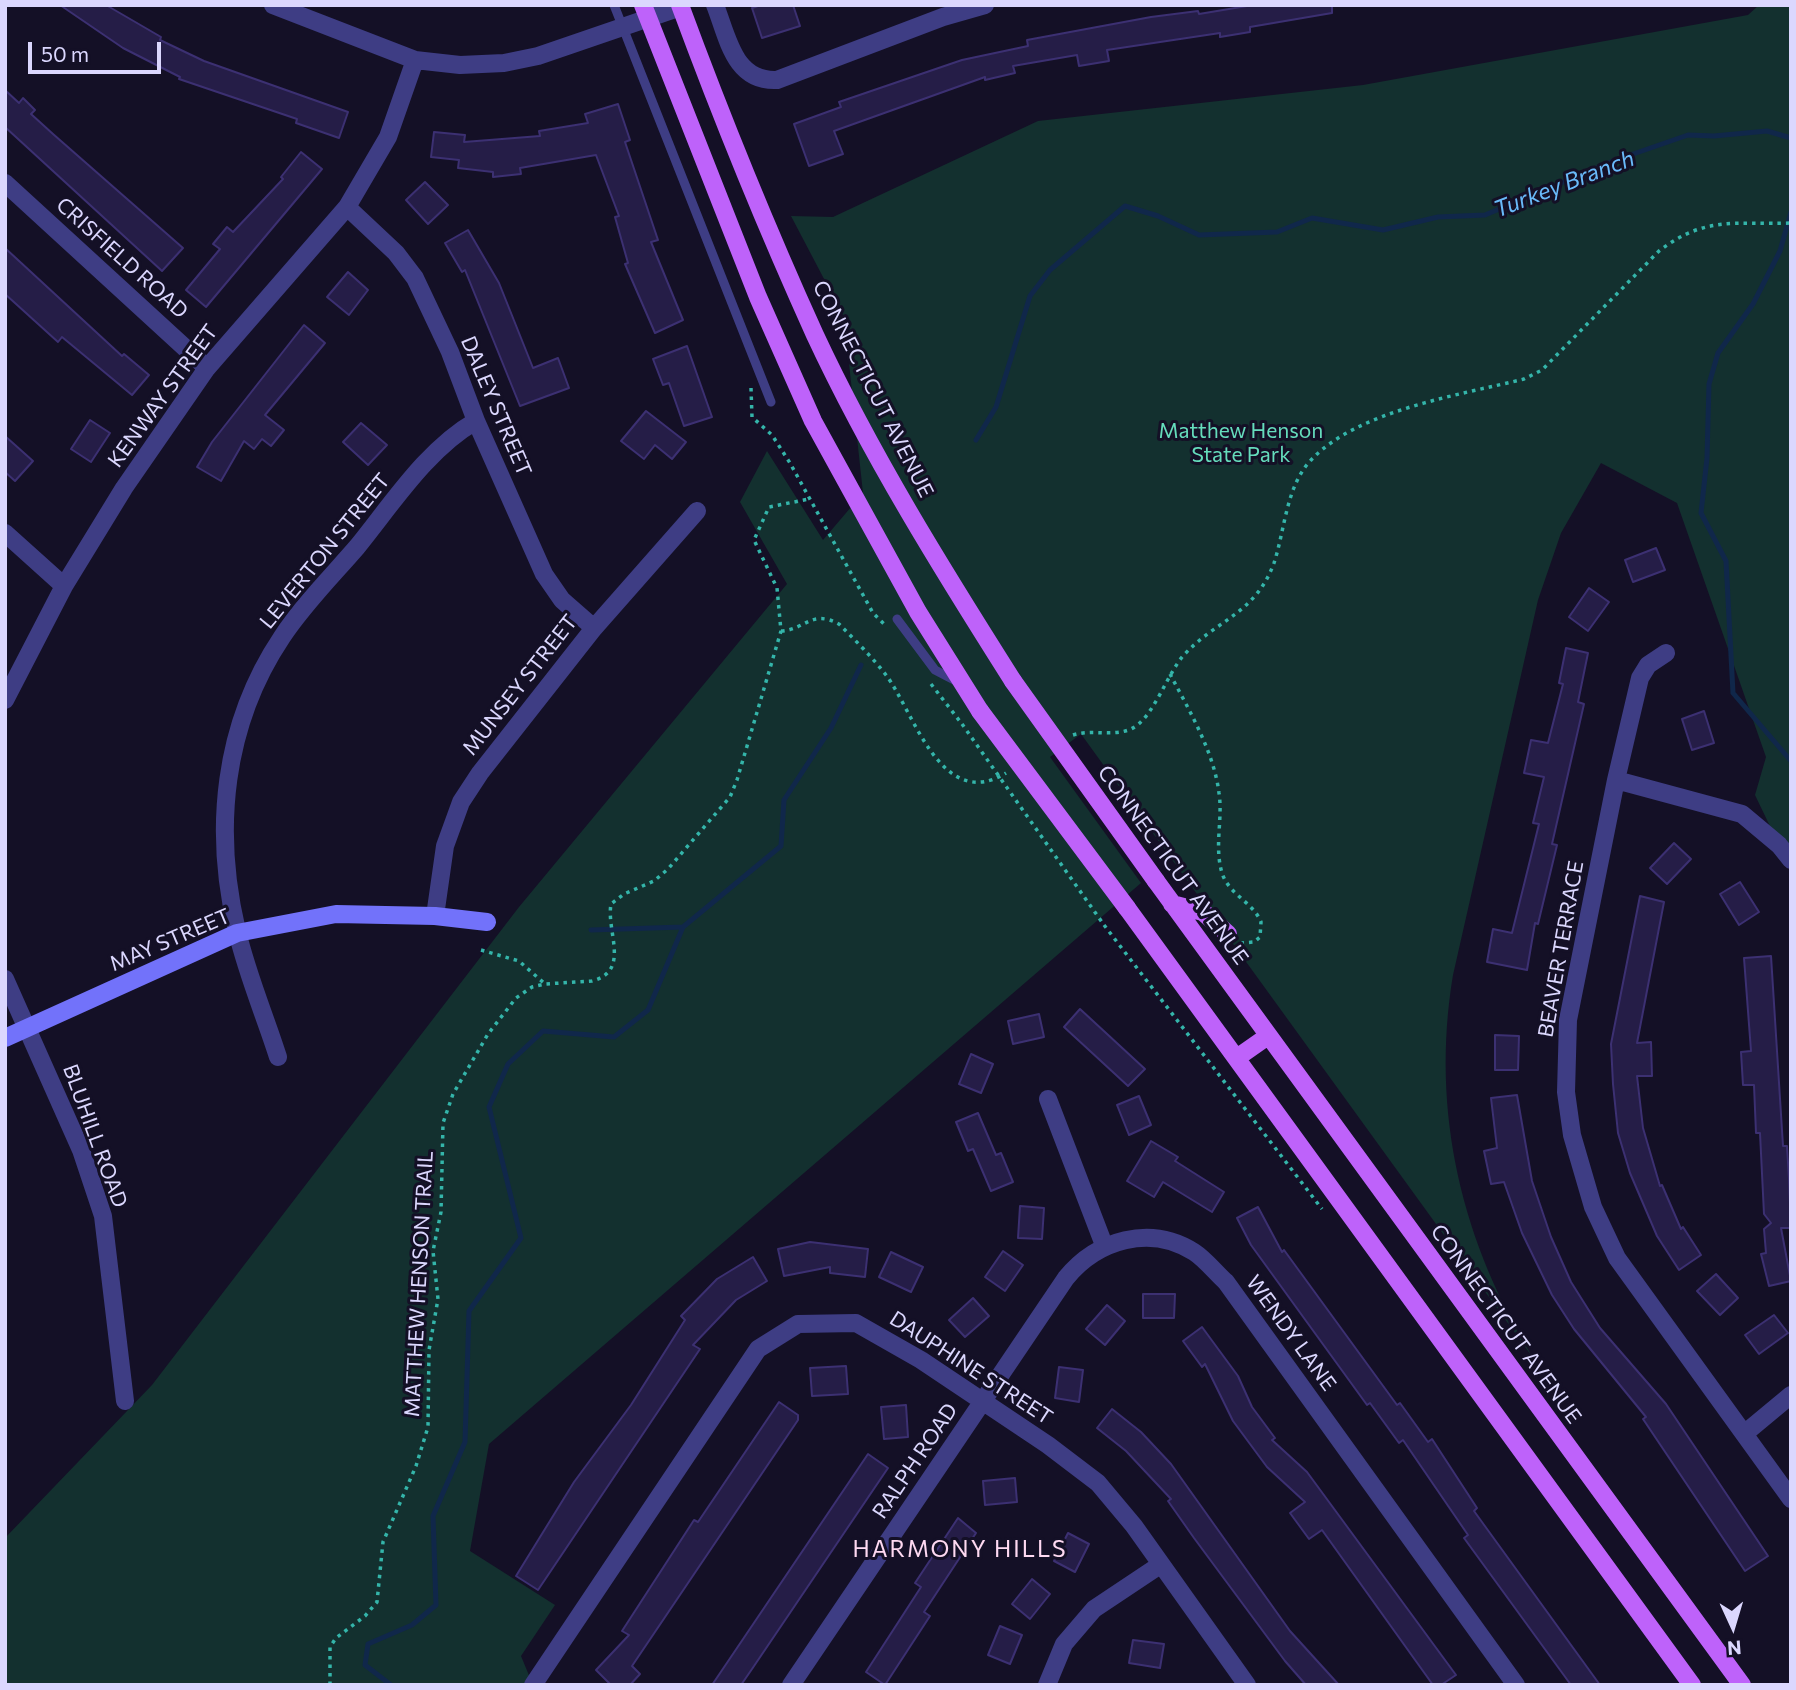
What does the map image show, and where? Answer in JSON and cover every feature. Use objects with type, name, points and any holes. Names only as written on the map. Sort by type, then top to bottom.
[{"type":"main road","name":"CONNECTICUT AVENUE","points":[[680,6],[815,335],[867,436],[953,586],[1013,681],[1172,904],[1742,1685]]},
{"type":"main road","points":[[645,11],[758,297],[813,421],[918,612],[980,711],[1238,1057],[1526,1461],[1692,1685]]},
{"type":"main road","points":[[1172,904],[1203,912],[1228,934]]},
{"type":"main road","points":[[1238,1057],[1268,1036]]},
{"type":"street","points":[[274,5],[415,60],[460,65],[504,63],[538,56],[622,26],[645,11],[680,6]]},
{"type":"street","points":[[715,5],[738,64],[752,76],[777,80],[943,17],[985,5]]},
{"type":"street","name":"KENWAY STREET","points":[[5,700],[64,586],[124,488],[207,368],[347,207],[388,137],[415,60]]},
{"type":"street","name":"CRISFIELD ROAD","points":[[5,183],[207,368]]},
{"type":"street","name":"DALEY STREET","points":[[347,207],[396,253],[415,278],[450,352],[476,421],[544,575],[562,600],[594,628]]},
{"type":"street","name":"LEVERTON STREET","points":[[278,1057],[237,933],[226,873],[224,799],[235,733],[261,673],[283,635],[423,467],[449,439],[476,421]]},
{"type":"street","name":"MUNSEY STREET","points":[[435,916],[444,846],[461,802],[480,773],[594,628],[696,511]]},
{"type":"street","points":[[5,533],[64,586]]},
{"type":"street","name":"BEAVER TERRACE","points":[[1666,653],[1648,665],[1640,678],[1616,780],[1568,1020],[1566,1092],[1572,1135],[1593,1207],[1618,1258],[1791,1499]]},
{"type":"street","points":[[1616,780],[1742,814],[1779,845],[1791,860]]},
{"type":"street","name":"MAY STREET","points":[[5,1038],[237,933],[336,914],[435,916],[486,922]]},
{"type":"street","name":"BLUHILL ROAD","points":[[5,979],[81,1150],[103,1216],[125,1401]]},
{"type":"street","points":[[1048,1099],[1104,1245]]},
{"type":"street","name":"WENDY LANE","points":[[982,1402],[1066,1278],[1076,1266],[1104,1245],[1135,1238],[1167,1241],[1194,1252],[1226,1282],[1516,1685]]},
{"type":"street","name":"DAUPHINE STREET","points":[[535,1684],[758,1349],[798,1324],[856,1323],[921,1360],[1048,1445],[1098,1483],[1134,1526],[1247,1685]]},
{"type":"street","points":[[1744,1434],[1791,1395]]},
{"type":"street","name":"RALPH ROAD","points":[[791,1685],[982,1402]]},
{"type":"street","points":[[1047,1685],[1064,1644],[1094,1609],[1160,1565]]},
{"type":"lane","points":[[614,5],[771,402]]},
{"type":"lane","points":[[897,619],[935,670],[964,685]]},
{"type":"path","points":[[1066,737],[1090,730],[1114,733],[1129,730],[1147,714],[1170,673],[1191,647],[1252,603],[1262,589],[1273,564],[1299,478],[1310,460],[1327,446],[1366,425],[1404,410],[1533,375],[1553,361],[1659,251],[1679,236],[1711,223],[1791,223]]},
{"type":"path","points":[[759,373],[747,379],[751,391],[752,417],[772,435],[873,613],[887,628]]},
{"type":"path","points":[[809,499],[777,503],[766,510],[755,533],[755,548],[777,588],[781,631],[793,628],[805,620],[817,618],[829,619],[839,624],[887,677],[906,715],[952,775],[973,782],[995,780],[1009,772]]},
{"type":"path","name":"MATTHEW HENSON TRAIL","points":[[330,1685],[330,1647],[335,1638],[365,1616],[377,1602],[383,1542],[416,1466],[428,1427],[429,1350],[438,1299],[433,1251],[441,1212],[443,1123],[467,1068],[503,1013],[532,987],[602,978],[611,971],[616,956],[610,920],[611,904],[615,899],[640,889],[668,869],[730,797],[781,631]]},
{"type":"path","points":[[1170,673],[1216,778],[1220,806],[1219,857],[1223,874],[1228,886],[1261,922],[1260,937],[1254,942],[1238,943],[1228,934]]},
{"type":"path","points":[[962,724],[1104,925]]},
{"type":"path","points":[[481,950],[519,961],[536,972],[545,984]]},
{"type":"green space","name":"Matthew Henson State Park","points":[[1759,5],[1791,5],[1791,860],[1779,845],[1755,795],[1766,757],[1677,503],[1601,463],[1561,533],[1538,600],[1453,975],[1447,1026],[1446,1077],[1458,1176],[1471,1224],[1489,1271],[1510,1317],[1536,1362],[1081,734],[1050,757],[1141,883],[489,1444],[470,1551],[555,1605],[521,1656],[533,1685],[5,1685],[5,1538],[152,1385],[519,907],[787,584],[740,502],[767,451],[823,540],[863,493],[844,317],[791,216],[833,217],[1038,121],[1363,85],[1748,15]]},
{"type":"building","points":[[60,5],[106,5],[161,37],[160,40],[204,61],[348,112],[339,138],[296,123],[297,119],[179,79],[180,77],[123,48]]},
{"type":"building","points":[[761,5],[793,5],[800,26],[762,38],[752,8]]},
{"type":"building","points":[[1253,5],[1332,5],[1332,13],[1250,27],[1250,32],[1220,37],[1220,33],[1107,50],[1109,61],[1079,66],[1077,55],[1013,66],[1015,73],[985,80],[985,77],[834,131],[843,154],[809,166],[794,124],[841,107],[839,102],[962,60],[1028,46],[1027,40],[1151,17],[1198,11],[1199,14]]},
{"type":"building","points":[[5,90],[19,103],[23,98],[35,110],[31,114],[183,248],[162,271],[5,127]]},
{"type":"building","points":[[618,104],[630,140],[625,142],[658,240],[651,242],[683,320],[655,333],[625,264],[628,263],[615,217],[619,216],[596,155],[520,168],[521,174],[493,177],[493,172],[458,168],[459,160],[431,157],[434,132],[465,135],[464,142],[540,136],[539,131],[588,123],[585,114]]},
{"type":"building","points":[[301,152],[322,169],[206,307],[186,290],[220,249],[213,244],[227,227],[233,232],[283,179],[281,177]]},
{"type":"building","points":[[425,182],[448,205],[428,224],[406,200]]},
{"type":"building","points":[[468,230],[499,283],[533,368],[558,358],[569,388],[520,406],[465,270],[462,272],[445,243]]},
{"type":"building","points":[[5,248],[122,356],[124,354],[149,375],[132,395],[62,337],[58,342],[5,294]]},
{"type":"building","points":[[348,272],[368,290],[349,315],[327,297]]},
{"type":"building","points":[[304,325],[325,343],[265,415],[284,430],[271,446],[262,439],[254,449],[244,441],[221,481],[197,467],[212,442]]},
{"type":"building","points":[[687,346],[712,417],[684,426],[669,383],[663,385],[653,359]]},
{"type":"building","points":[[646,411],[686,442],[672,459],[655,445],[644,459],[621,441]]},
{"type":"building","points":[[90,420],[110,433],[91,462],[71,449]]},
{"type":"building","points":[[361,423],[387,445],[368,465],[343,442]]},
{"type":"building","points":[[5,436],[33,461],[15,481],[5,472]]},
{"type":"building","points":[[1656,548],[1665,570],[1633,582],[1625,560]]},
{"type":"building","points":[[1589,588],[1609,602],[1588,631],[1569,617]]},
{"type":"building","points":[[1566,648],[1588,653],[1578,702],[1584,704],[1552,844],[1557,845],[1538,924],[1535,923],[1527,970],[1487,962],[1493,929],[1512,933],[1539,824],[1533,823],[1544,777],[1524,773],[1531,740],[1548,743],[1563,684],[1559,683]]},
{"type":"building","points":[[1704,711],[1714,743],[1692,750],[1682,719]]},
{"type":"building","points":[[1674,843],[1691,859],[1667,884],[1650,868]]},
{"type":"building","points":[[1740,882],[1759,912],[1739,925],[1720,894]]},
{"type":"building","points":[[1640,896],[1664,902],[1637,1043],[1651,1042],[1652,1076],[1637,1076],[1643,1128],[1660,1186],[1662,1185],[1681,1229],[1683,1227],[1701,1255],[1679,1270],[1657,1236],[1630,1173],[1618,1133],[1611,1044]]},
{"type":"building","points":[[1771,956],[1791,1228],[1781,1228],[1791,1281],[1769,1286],[1761,1254],[1766,1253],[1764,1229],[1771,1223],[1764,1214],[1760,1133],[1756,1133],[1754,1085],[1743,1085],[1741,1052],[1751,1051],[1744,958]]},
{"type":"building","points":[[1080,1009],[1145,1069],[1128,1086],[1064,1027]]},
{"type":"building","points":[[1039,1014],[1044,1037],[1013,1044],[1008,1021]]},
{"type":"building","points":[[1495,1035],[1519,1036],[1518,1070],[1495,1070]]},
{"type":"building","points":[[971,1054],[993,1064],[981,1093],[959,1084]]},
{"type":"building","points":[[1517,1095],[1532,1181],[1551,1237],[1571,1282],[1600,1328],[1666,1404],[1768,1556],[1745,1571],[1643,1419],[1646,1417],[1574,1329],[1552,1295],[1522,1233],[1504,1182],[1491,1184],[1484,1151],[1497,1148],[1491,1098]]},
{"type":"building","points":[[1139,1096],[1151,1125],[1129,1135],[1117,1105]]},
{"type":"building","points":[[978,1113],[996,1155],[1001,1153],[1013,1182],[991,1191],[973,1149],[968,1151],[956,1122]]},
{"type":"building","points":[[1151,1141],[1178,1157],[1175,1161],[1224,1192],[1212,1212],[1163,1182],[1154,1197],[1127,1181]]},
{"type":"building","points":[[1020,1206],[1044,1208],[1042,1239],[1018,1238]]},
{"type":"building","points":[[1258,1207],[1282,1252],[1284,1250],[1397,1405],[1400,1403],[1428,1442],[1432,1439],[1477,1508],[1474,1511],[1600,1685],[1571,1685],[1464,1538],[1468,1535],[1403,1440],[1399,1443],[1370,1403],[1367,1405],[1251,1245],[1237,1218]]},
{"type":"building","points":[[810,1242],[868,1249],[865,1277],[830,1273],[830,1267],[784,1276],[778,1249]]},
{"type":"building","points":[[1003,1251],[1023,1265],[1005,1291],[985,1277]]},
{"type":"building","points":[[891,1252],[923,1267],[911,1292],[879,1277]]},
{"type":"building","points":[[753,1257],[767,1281],[736,1300],[693,1345],[700,1349],[538,1590],[516,1576],[574,1482],[631,1405],[685,1320],[681,1316],[717,1279]]},
{"type":"building","points":[[1716,1274],[1738,1298],[1720,1315],[1697,1291]]},
{"type":"building","points":[[1143,1294],[1175,1294],[1174,1318],[1143,1318]]},
{"type":"building","points":[[973,1298],[989,1316],[965,1337],[949,1320]]},
{"type":"building","points":[[1107,1305],[1125,1321],[1105,1345],[1086,1329]]},
{"type":"building","points":[[1774,1315],[1788,1333],[1759,1354],[1745,1335]]},
{"type":"building","points":[[1202,1327],[1238,1376],[1252,1407],[1275,1438],[1272,1440],[1307,1472],[1456,1675],[1441,1685],[1433,1685],[1322,1530],[1309,1539],[1290,1513],[1305,1502],[1267,1467],[1233,1421],[1205,1364],[1202,1367],[1183,1341]]},
{"type":"building","points":[[846,1366],[848,1394],[812,1396],[810,1368]]},
{"type":"building","points":[[1059,1367],[1083,1370],[1079,1402],[1055,1398]]},
{"type":"building","points":[[779,1402],[798,1415],[798,1420],[632,1666],[640,1674],[630,1685],[611,1685],[596,1670],[629,1635],[622,1631],[694,1520],[698,1522]]},
{"type":"building","points":[[906,1405],[908,1437],[884,1439],[881,1407]]},
{"type":"building","points":[[1112,1409],[1141,1432],[1171,1464],[1290,1631],[1339,1685],[1306,1685],[1285,1661],[1194,1538],[1168,1501],[1171,1499],[1126,1451],[1097,1428]]},
{"type":"building","points":[[868,1454],[888,1468],[741,1685],[712,1685]]},
{"type":"building","points":[[1015,1478],[1017,1502],[985,1505],[983,1481]]},
{"type":"building","points":[[958,1518],[976,1533],[924,1612],[930,1616],[885,1685],[866,1672],[921,1587],[915,1583]]},
{"type":"building","points":[[1068,1533],[1089,1544],[1075,1572],[1054,1561]]},
{"type":"building","points":[[1032,1579],[1050,1594],[1030,1619],[1012,1604]]},
{"type":"building","points":[[1000,1626],[1022,1635],[1010,1664],[988,1655]]},
{"type":"building","points":[[1133,1640],[1164,1644],[1160,1668],[1129,1663]]},
{"type":"waterway","name":"Turkey Branch","points":[[976,440],[996,407],[1030,296],[1050,270],[1125,206],[1158,216],[1199,235],[1277,232],[1312,218],[1383,230],[1438,217],[1485,215],[1613,161],[1688,135],[1714,136],[1767,131],[1791,138]]},
{"type":"waterway","points":[[1791,212],[1780,251],[1753,304],[1718,353],[1709,384],[1707,458],[1701,513],[1726,561],[1733,693],[1791,761]]},
{"type":"waterway","name":"Turkey Branch","points":[[391,1685],[365,1665],[368,1644],[412,1625],[436,1605],[433,1516],[465,1442],[469,1311],[521,1238],[489,1107],[508,1064],[543,1031],[614,1037],[648,1010],[683,927],[781,846],[784,800],[831,728],[861,665]]},
{"type":"waterway","points":[[591,930],[683,927]]},
{"type":"district","name":"HARMONY HILLS","points":[[960,1549]]}]
